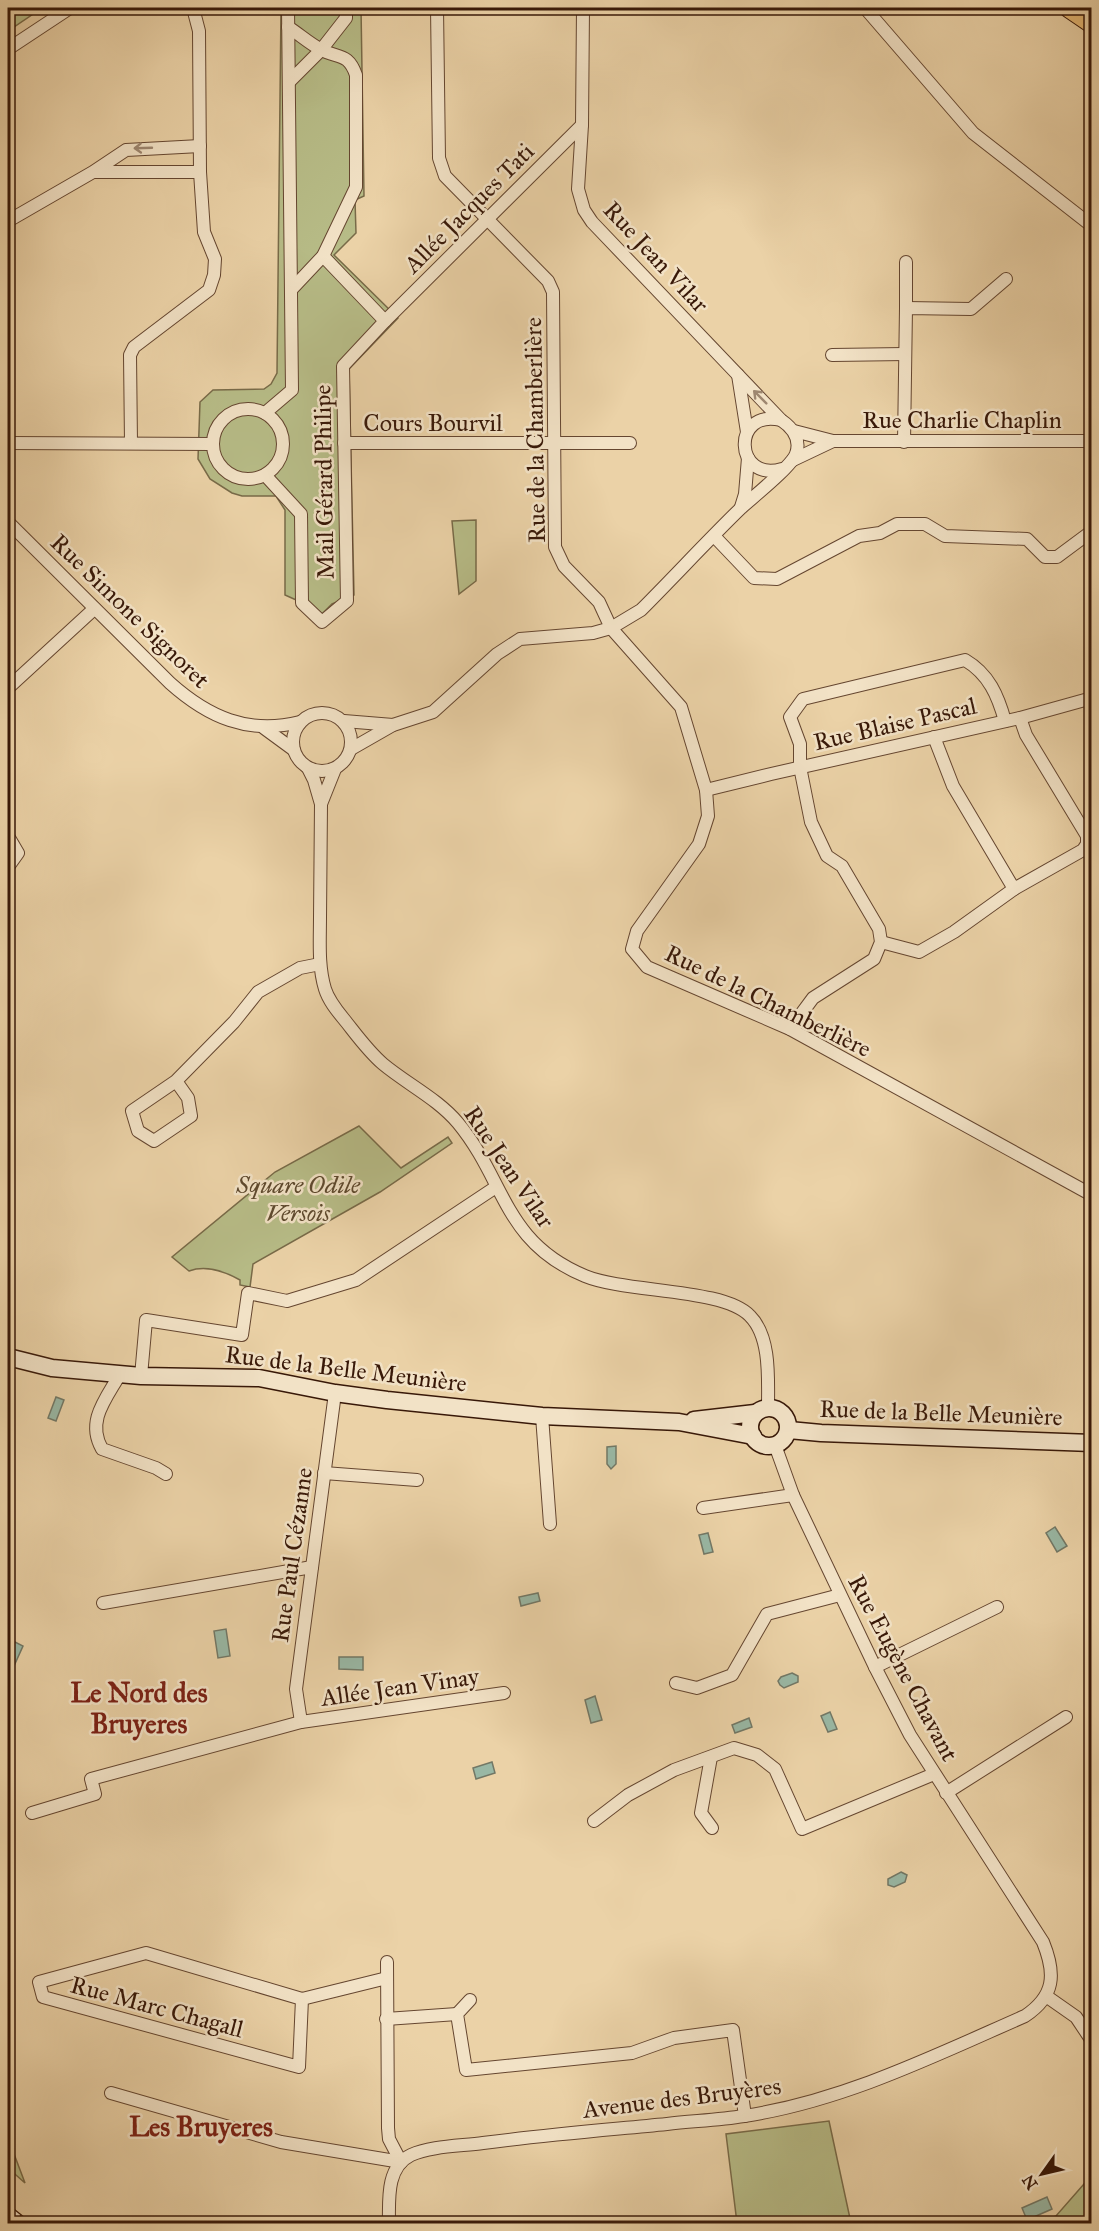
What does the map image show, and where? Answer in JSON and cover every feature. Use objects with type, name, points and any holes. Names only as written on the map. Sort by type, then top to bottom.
[{"type":"main road","points":[[1070,8],[1092,23]]},
{"type":"street","points":[[8,49],[70,8]]},
{"type":"street","points":[[131,443],[130,355],[134,347],[209,290],[214,275],[215,259],[204,232],[200,172],[200,31],[193,8]]},
{"type":"street","name":"Mail Gérard Philipe","points":[[288,8],[292,390],[265,413],[279,429],[282,450],[279,460],[265,475],[302,514],[302,603],[322,622],[346,601],[343,366],[385,321]]},
{"type":"street","points":[[290,81],[321,50],[346,18],[346,8]]},
{"type":"street","name":"Rue de la Chamberlière","points":[[437,8],[440,158],[446,176],[548,281],[553,292],[555,546],[564,566],[599,602],[610,628],[681,707],[706,790],[708,816],[699,844],[637,931],[632,949],[647,967],[790,1029],[1092,1195]]},
{"type":"street","name":"Rue Jean Vilar","points":[[583,8],[582,126],[578,189],[584,210],[592,222],[794,431]]},
{"type":"street","points":[[865,8],[973,133],[1092,226]]},
{"type":"street","points":[[288,27],[321,50],[345,58],[352,64],[356,75],[356,187],[323,256],[291,290]]},
{"type":"street","name":"Allée Jacques Tati","points":[[385,321],[582,126]]},
{"type":"street","points":[[8,221],[93,172],[126,150],[200,147]]},
{"type":"street","points":[[93,172],[200,172]]},
{"type":"street","points":[[323,256],[385,321]]},
{"type":"street","points":[[904,442],[906,262]]},
{"type":"street","points":[[906,308],[970,309],[1006,279]]},
{"type":"street","points":[[832,355],[905,354]]},
{"type":"street","points":[[738,375],[747,432],[744,443],[748,458],[745,494],[740,509]]},
{"type":"street","points":[[265,413],[244,409],[234,411],[218,424],[212,444],[215,456],[230,474],[253,479],[265,475]]},
{"type":"street","points":[[747,432],[758,421],[766,418],[781,420]]},
{"type":"street","points":[[351,749],[393,725],[433,712],[497,654],[520,639],[574,636],[610,628],[641,610],[740,509],[793,460],[798,441],[794,431]]},
{"type":"street","name":"Rue Charlie Chaplin","points":[[794,431],[833,441],[1092,441]]},
{"type":"street","name":"Rue Charlie Chaplin","points":[[793,460],[833,441]]},
{"type":"street","points":[[8,442],[212,444]]},
{"type":"street","name":"Cours Bourvil","points":[[344,443],[630,443]]},
{"type":"street","points":[[748,458],[753,464],[766,471],[782,469]]},
{"type":"street","name":"Rue Simone Signoret","points":[[8,522],[94,609],[191,701],[220,717],[264,728],[294,750]]},
{"type":"street","points":[[714,536],[754,578],[777,579],[859,536],[880,533],[897,524],[925,524],[945,536],[1027,538],[1045,557],[1057,557],[1092,531]]},
{"type":"street","points":[[8,688],[94,609]]},
{"type":"street","points":[[790,1029],[813,998],[874,959],[881,942],[879,929],[842,866],[827,856],[811,822],[800,767],[800,744],[790,717],[804,699],[965,660],[973,665],[998,694],[1005,721]]},
{"type":"street","name":"Rue Blaise Pascal","points":[[706,790],[1020,718],[1092,698]]},
{"type":"street","points":[[322,712],[334,715],[344,722],[352,739],[351,749],[345,761],[335,769],[326,772],[308,768],[297,758],[292,740],[300,722],[314,713],[322,712]]},
{"type":"street","points":[[881,942],[919,952],[954,932],[1014,890],[1083,850],[1088,844],[1087,836],[1026,735],[1020,718]]},
{"type":"street","name":"Rue Simone Signoret","points":[[264,728],[300,722]]},
{"type":"street","points":[[344,722],[393,725]]},
{"type":"street","points":[[934,737],[953,786],[1014,890]]},
{"type":"street","name":"Rue Jean Vilar","points":[[308,768],[321,804],[320,964],[326,992],[335,1008],[382,1063],[457,1122],[518,1226],[535,1245],[571,1270],[605,1284],[726,1301],[750,1316],[759,1328],[763,1340],[768,1374],[762,1410]]},
{"type":"street","name":"Rue Jean Vilar","points":[[321,804],[335,769]]},
{"type":"street","points":[[8,836],[18,853],[8,867]]},
{"type":"street","points":[[176,1080],[188,1098],[191,1116],[154,1141],[138,1131],[132,1111],[176,1080],[234,1022],[258,992],[300,968],[320,964]]},
{"type":"street","points":[[141,1376],[146,1320],[242,1335],[248,1293],[287,1301],[356,1280],[496,1187]]},
{"type":"street","name":"Rue de la Belle Meunière","points":[[8,1357],[52,1368],[141,1376],[259,1378],[335,1393],[542,1416],[679,1422],[753,1436]]},
{"type":"street","points":[[120,1374],[96,1419],[96,1437],[102,1449],[156,1468],[166,1474]]},
{"type":"street","name":"Rue Paul Cézanne","points":[[301,1722],[296,1689],[335,1393]]},
{"type":"street","points":[[777,1408],[788,1421],[789,1430],[786,1437],[775,1445],[766,1446],[758,1443],[753,1436],[750,1428],[751,1420],[762,1410],[777,1408]]},
{"type":"street","name":"Rue de la Belle Meunière","points":[[679,1422],[762,1410]]},
{"type":"street","points":[[542,1416],[550,1524]]},
{"type":"street","name":"Rue de la Belle Meunière","points":[[789,1430],[1092,1443]]},
{"type":"street","name":"Rue Eugène Chavant","points":[[775,1445],[793,1495],[910,1735],[1043,1942],[1052,1963],[1051,1980],[1046,1996]]},
{"type":"street","points":[[324,1473],[417,1480]]},
{"type":"street","points":[[703,1508],[793,1495]]},
{"type":"street","points":[[103,1602],[312,1567]]},
{"type":"street","points":[[676,1683],[697,1688],[732,1675],[767,1614],[840,1594]]},
{"type":"street","points":[[875,1667],[998,1607]]},
{"type":"street","name":"Allée Jean Vinay","points":[[32,1813],[94,1794],[91,1779],[301,1722],[504,1693]]},
{"type":"street","points":[[946,1793],[1066,1717]]},
{"type":"street","points":[[594,1821],[628,1795],[674,1770],[734,1748],[757,1755],[775,1769],[802,1829],[934,1774]]},
{"type":"street","points":[[711,1757],[701,1813],[712,1828]]},
{"type":"street","name":"Rue Marc Chagall","points":[[146,1953],[302,1999],[299,2067],[43,1997],[39,1982],[146,1953]]},
{"type":"street","points":[[387,1962],[388,2128],[389,2139],[401,2162]]},
{"type":"street","points":[[302,1999],[387,1978]]},
{"type":"street","points":[[1046,1996],[1076,2017],[1092,2042]]},
{"type":"street","name":"Avenue des Bruyères","points":[[401,2162],[410,2155],[433,2149],[745,2116],[820,2099],[855,2088],[1025,2016],[1036,2009],[1046,1996]]},
{"type":"street","points":[[386,2019],[457,2014],[470,2000]]},
{"type":"street","points":[[457,2014],[466,2070],[632,2053],[674,2038],[733,2030],[745,2116]]},
{"type":"street","points":[[111,2093],[281,2142],[401,2162]]},
{"type":"street","points":[[389,2223],[390,2186],[394,2172],[401,2162]]},
{"type":"green space","points":[[8,8],[42,8],[8,31]]},
{"type":"green space","points":[[281,8],[361,8],[364,196],[355,200],[356,233],[334,255],[398,318],[349,369],[354,595],[332,604],[321,615],[314,608],[285,595],[285,510],[276,496],[242,496],[232,493],[210,479],[198,459],[200,402],[213,390],[264,389],[271,384],[277,373]]},
{"type":"green space","points":[[476,520],[476,581],[459,594],[452,521]]},
{"type":"green space","name":"Square Odile Versois","points":[[359,1126],[401,1168],[448,1137],[452,1143],[380,1192],[253,1264],[250,1287],[240,1285],[240,1280],[215,1270],[189,1271],[172,1257],[275,1172]]},
{"type":"green space","points":[[829,2121],[851,2223],[737,2223],[726,2134]]},
{"type":"green space","points":[[8,2138],[25,2183],[8,2168]]},
{"type":"green space","points":[[1091,2176],[1091,2223],[1040,2223],[1056,2216]]},
{"type":"shaded area","points":[[56,1397],[64,1400],[56,1421],[48,1418]]},
{"type":"shaded area","points":[[616,1446],[616,1464],[611,1469],[607,1464],[607,1447]]},
{"type":"shaded area","points":[[1055,1527],[1067,1546],[1057,1552],[1046,1533]]},
{"type":"shaded area","points":[[708,1533],[713,1552],[704,1554],[699,1535]]},
{"type":"shaded area","points":[[538,1593],[540,1601],[521,1606],[519,1597]]},
{"type":"shaded area","points":[[226,1629],[230,1656],[218,1658],[214,1631]]},
{"type":"shaded area","points":[[13,1641],[23,1646],[14,1666],[8,1663],[8,1652]]},
{"type":"shaded area","points":[[339,1657],[363,1657],[363,1670],[339,1669]]},
{"type":"shaded area","points":[[792,1673],[798,1676],[798,1682],[784,1688],[778,1681],[781,1677]]},
{"type":"shaded area","points":[[595,1696],[602,1720],[591,1723],[585,1700]]},
{"type":"shaded area","points":[[830,1712],[837,1729],[828,1732],[821,1716]]},
{"type":"shaded area","points":[[749,1718],[752,1727],[735,1733],[732,1725]]},
{"type":"shaded area","points":[[492,1762],[495,1773],[476,1779],[473,1768]]},
{"type":"shaded area","points":[[901,1872],[907,1875],[905,1882],[894,1887],[888,1885],[888,1879]]},
{"type":"shaded area","points":[[1047,2197],[1052,2209],[1027,2220],[1022,2208]]},
{"type":"railway","points":[[8,2208],[28,2224]]},
{"type":"district","name":"Le Nord des Bruyeres","points":[[139,1708]]},
{"type":"district","name":"Les Bruyeres","points":[[201,2126]]}]
